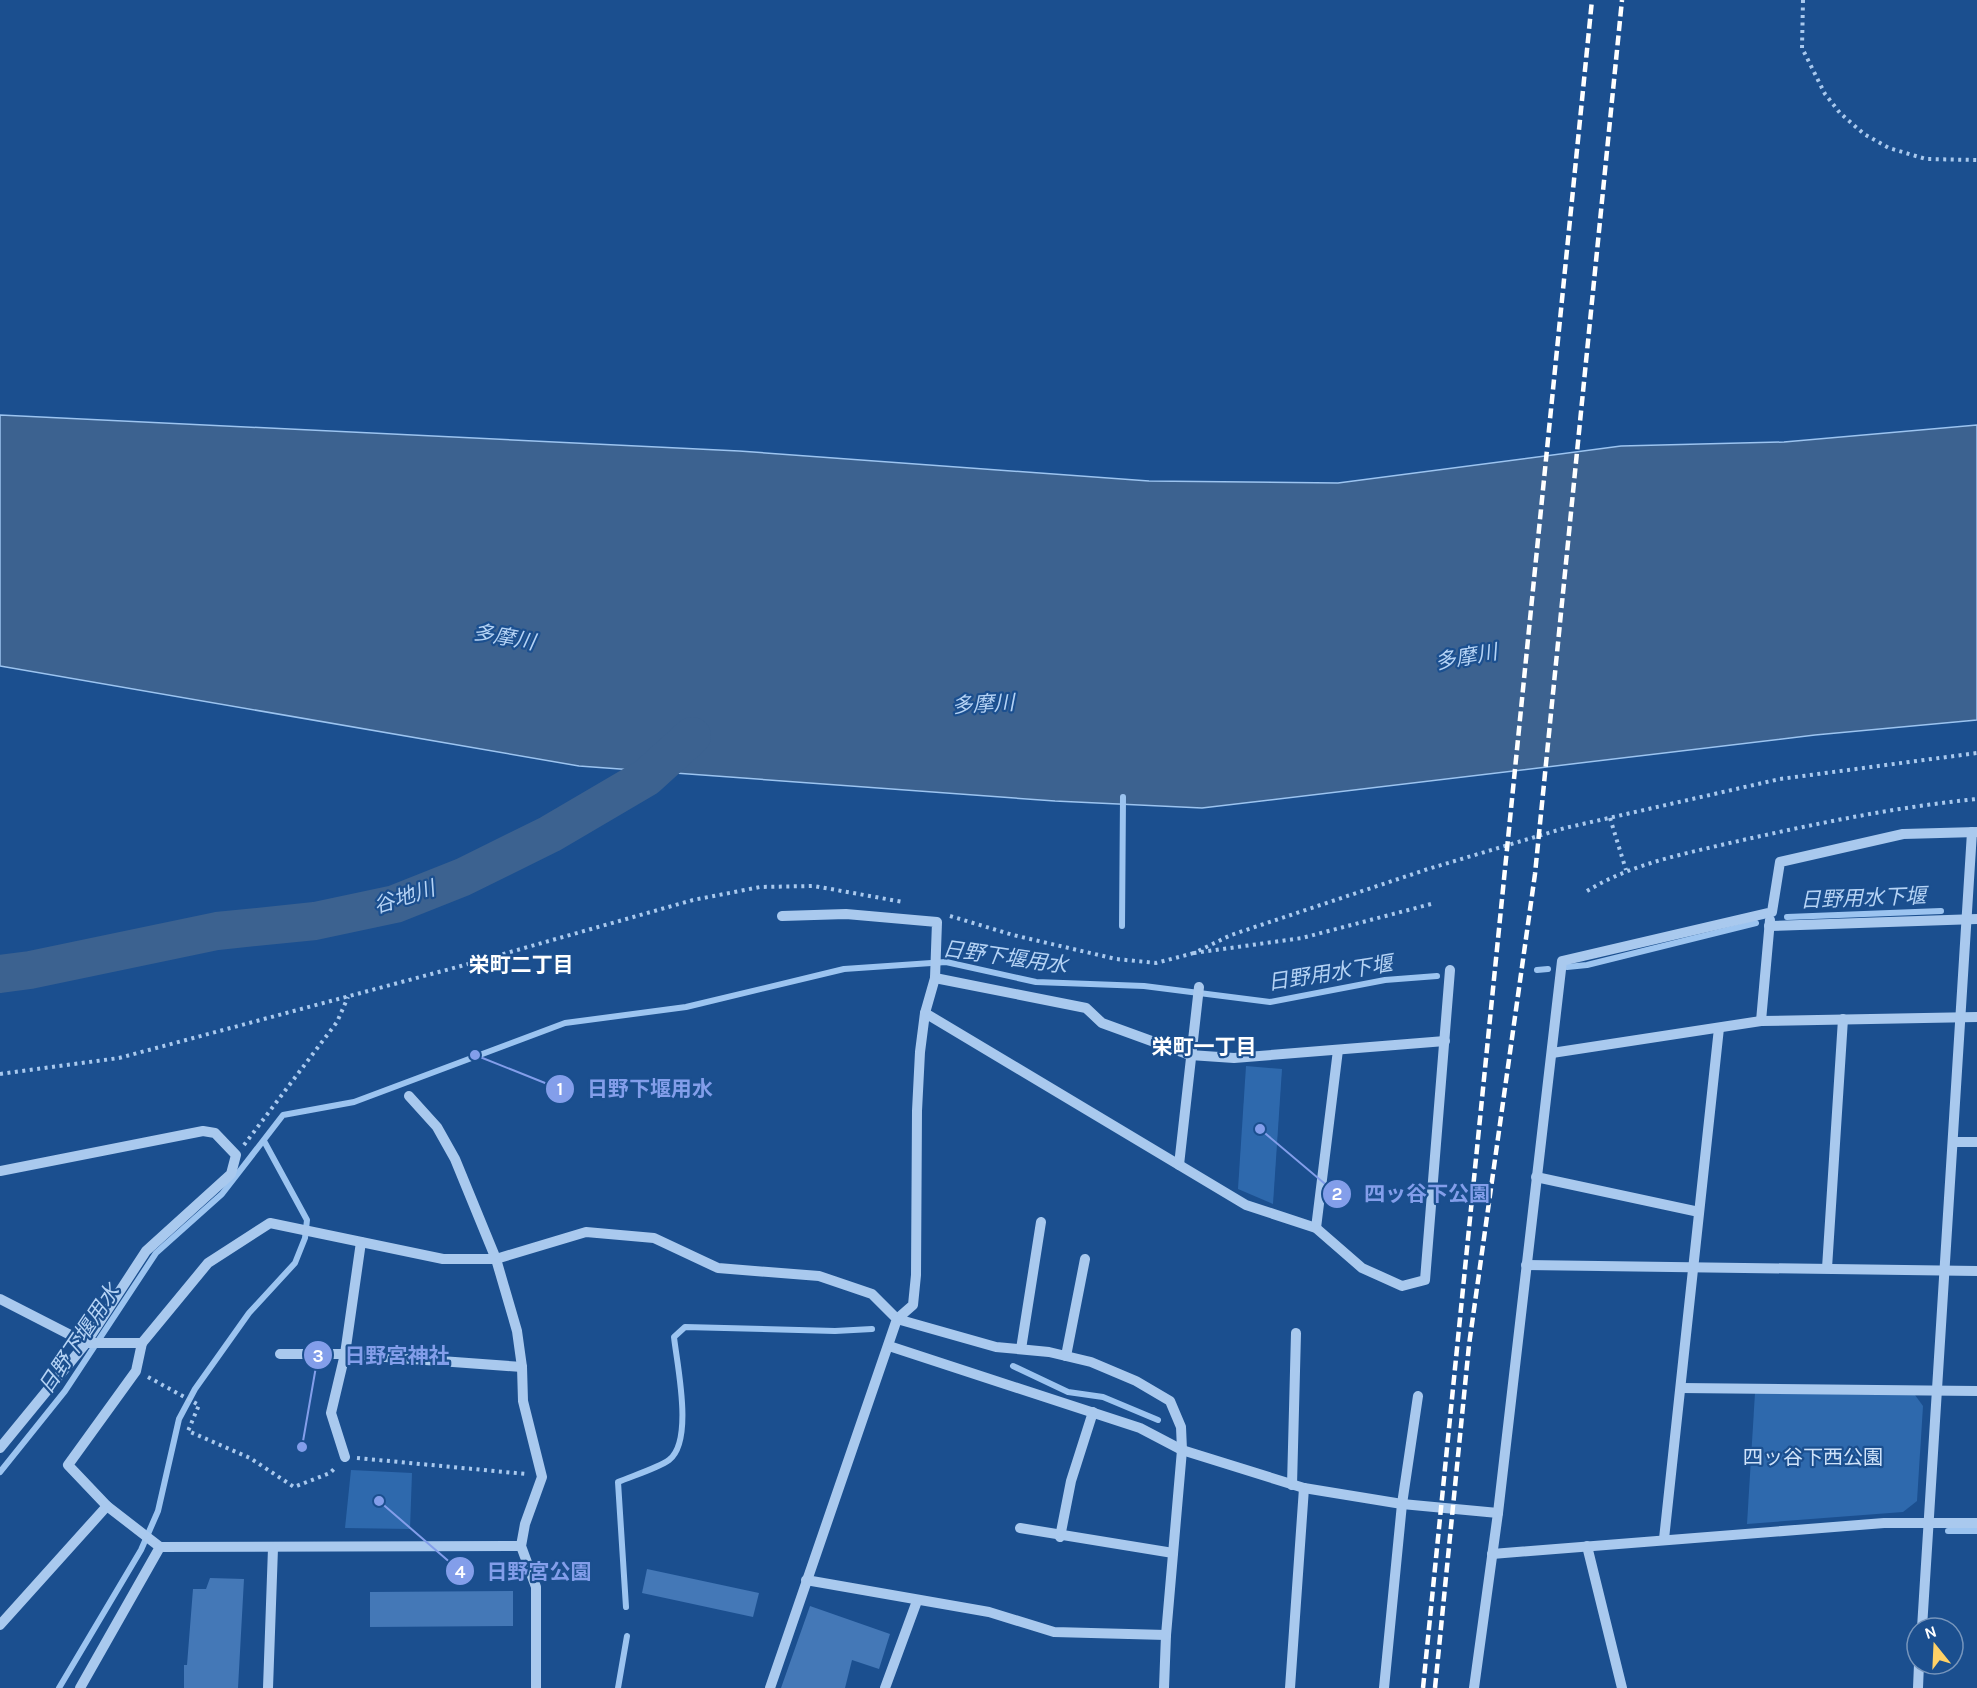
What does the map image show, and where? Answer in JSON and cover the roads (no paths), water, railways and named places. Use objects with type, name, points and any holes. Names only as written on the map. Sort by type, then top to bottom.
[{"type":"street","points":[[1761,1021],[1769,926],[1780,862],[1903,834],[1974,832],[1972,919],[1960,1017],[1923,1616]]},
{"type":"street","points":[[1474,1688],[1498,1513],[1562,961],[1772,912]]},
{"type":"street","points":[[770,1688],[897,1319],[913,1305],[917,1111],[926,1013],[935,974],[937,922],[846,914],[782,916]]},
{"type":"street","points":[[1769,926],[1972,919]]},
{"type":"street","points":[[926,1013],[1246,1205],[1316,1228],[1362,1268],[1402,1286],[1425,1280],[1450,970]]},
{"type":"street","points":[[935,974],[1086,1008],[1102,1023],[1190,1055],[1234,1058],[1445,1041]]},
{"type":"street","points":[[1179,1165],[1199,987]]},
{"type":"street","points":[[1552,1053],[1761,1021],[1977,1017]]},
{"type":"street","points":[[1827,1268],[1843,1019]]},
{"type":"street","points":[[1664,1539],[1719,1028]]},
{"type":"street","points":[[1316,1228],[1338,1050]]},
{"type":"street","points":[[409,1096],[437,1127],[455,1159],[496,1259],[517,1331],[522,1367],[523,1401],[542,1477],[525,1524],[521,1546],[536,1587],[536,1688]]},
{"type":"street","points":[[0,1171],[203,1131],[215,1133],[236,1155],[231,1174],[146,1251],[88,1343],[0,1448]]},
{"type":"street","points":[[1953,1142],[1977,1142]]},
{"type":"street","points":[[1536,1177],[1699,1212]]},
{"type":"street","points":[[521,1546],[273,1548],[151,1540],[107,1506],[68,1465],[136,1371],[137,1343],[208,1263],[270,1222],[443,1259],[496,1259],[586,1232],[654,1238],[717,1268],[819,1276],[872,1294],[897,1319],[996,1347],[1066,1356],[1109,1370],[1170,1401],[1181,1427],[1182,1450],[1166,1635],[1164,1688]]},
{"type":"street","points":[[1021,1349],[1041,1222]]},
{"type":"street","points":[[345,1457],[331,1413],[345,1354],[361,1242]]},
{"type":"street","points":[[1066,1356],[1085,1259]]},
{"type":"street","points":[[1526,1265],[1977,1271]]},
{"type":"street","points":[[0,1299],[88,1343],[137,1343]]},
{"type":"street","points":[[1292,1485],[1296,1333]]},
{"type":"street","points":[[889,1346],[1140,1428],[1182,1450],[1292,1485],[1402,1504],[1498,1513]]},
{"type":"street","points":[[280,1354],[345,1354],[522,1367]]},
{"type":"street","points":[[1681,1388],[1977,1391]]},
{"type":"street","points":[[1384,1688],[1402,1504],[1418,1396]]},
{"type":"street","points":[[1060,1537],[1071,1481],[1093,1412]]},
{"type":"street","points":[[1290,1688],[1304,1488]]},
{"type":"street","points":[[0,1625],[107,1506]]},
{"type":"street","points":[[1492,1554],[1664,1539],[1929,1522],[1977,1522]]},
{"type":"street","points":[[1020,1528],[1060,1537],[1173,1553]]},
{"type":"street","points":[[80,1688],[151,1540]]},
{"type":"street","points":[[1587,1546],[1622,1688]]},
{"type":"street","points":[[268,1688],[273,1548]]},
{"type":"street","points":[[806,1580],[988,1612],[1054,1632],[1166,1635]]},
{"type":"street","points":[[885,1688],[917,1601]]},
{"type":"water","name":"多摩川","points":[[0,415],[739,451],[1149,481],[1338,483],[1621,446],[1784,442],[1977,425],[1977,720],[1815,735],[1202,808],[1055,801],[579,766],[0,666]]},
{"type":"waterway","name":"谷地川","points":[[0,974],[30,970],[217,931],[315,921],[395,904],[463,877],[550,834],[647,777],[692,736]]},
{"type":"waterway","name":"日野下堰用水","points":[[1122,926],[1123,797]]},
{"type":"waterway","name":"日野用水下堰","points":[[1787,917],[1941,911]]},
{"type":"waterway","name":"日野用水下堰","points":[[1567,967],[1587,965],[1756,923]]},
{"type":"waterway","name":"日野下堰用水","points":[[0,1472],[65,1391],[156,1253],[222,1194],[283,1115],[354,1102],[565,1023],[686,1007],[844,969],[946,962],[1036,982],[1144,986],[1270,1002],[1385,980],[1437,976]]},
{"type":"waterway","name":"日野用水下堰","points":[[1537,970],[1548,969]]},
{"type":"waterway","points":[[59,1688],[141,1550],[158,1511],[179,1419],[195,1389],[249,1313],[295,1263],[305,1238],[307,1220],[264,1141]]},
{"type":"waterway","points":[[626,1607],[618,1482],[664,1463],[677,1450],[681,1437],[682,1402],[674,1337],[685,1327],[835,1331],[872,1329]]},
{"type":"waterway","points":[[1013,1366],[1068,1392],[1103,1397],[1158,1420]]},
{"type":"waterway","points":[[1948,1531],[1977,1531]]},
{"type":"waterway","points":[[618,1688],[627,1636]]},
{"type":"railway","points":[[1423,1688],[1592,0]]},
{"type":"railway","points":[[1435,1688],[1469,1345],[1535,874],[1622,0]]},
{"type":"place","name":"日野下堰用水","points":[[475,1055]]},
{"type":"place","name":"四ッ谷下公園","points":[[1260,1129]]},
{"type":"place","name":"日野宮神社","points":[[302,1447]]},
{"type":"place","name":"日野宮公園","points":[[379,1501]]},
{"type":"district","name":"栄町二丁目","points":[[521,965]]},
{"type":"district","name":"栄町一丁目","points":[[1204,1047]]},
{"type":"park label","name":"四ッ谷下西公園","points":[[1813,1457]]}]
